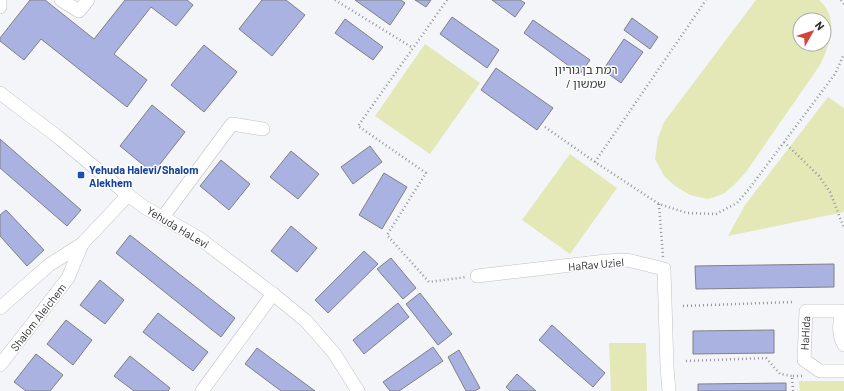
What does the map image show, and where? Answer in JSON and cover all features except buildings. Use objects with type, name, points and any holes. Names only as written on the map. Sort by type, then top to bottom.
[{"type":"street","points":[[0,0],[0,7]]},
{"type":"street","points":[[61,0],[79,11],[88,0]]},
{"type":"street","name":"Yehuda HaLevi","points":[[0,93],[58,137],[144,207],[200,238],[306,321],[334,353],[358,391]]},
{"type":"street","points":[[163,217],[232,124],[263,129]]},
{"type":"street","name":"Shalom Aleichem","points":[[0,308],[49,265],[82,244],[128,195]]},
{"type":"street","name":"Shalom Aleichem","points":[[0,365],[68,278],[82,244]]},
{"type":"street","name":"HaRav Uziel","points":[[477,276],[606,261],[627,260],[664,269]]},
{"type":"street","points":[[664,269],[669,391]]},
{"type":"street","points":[[202,391],[273,294]]},
{"type":"street","name":"HaHida","points":[[844,345],[840,339],[839,321],[842,310],[806,311],[804,360],[820,371],[844,372]]},
{"type":"path","points":[[335,0],[413,48]]},
{"type":"path","points":[[447,0],[358,126],[426,173],[387,235],[429,282],[477,276]]},
{"type":"path","points":[[595,162],[706,0]]},
{"type":"path","points":[[841,0],[844,4]]},
{"type":"path","points":[[545,127],[659,204],[686,213],[716,214],[737,203],[749,189],[835,74],[844,54]]},
{"type":"path","points":[[784,142],[819,176],[830,192],[844,228]]},
{"type":"path","points":[[659,204],[664,269]]},
{"type":"path","points":[[683,306],[792,302]]},
{"type":"path","points":[[686,361],[766,358],[780,374],[792,376]]},
{"type":"path","points":[[793,381],[793,391]]},
{"type":"green space","points":[[756,0],[819,0],[825,7],[828,12],[792,12],[792,52],[826,52],[820,65],[746,172],[723,194],[708,199],[690,195],[675,186],[664,176],[655,159],[658,138],[664,122]]},
{"type":"green space","points":[[425,44],[480,83],[430,154],[375,116]]},
{"type":"green space","points":[[828,97],[844,108],[844,212],[728,236],[745,205]]},
{"type":"green space","points":[[570,154],[617,188],[570,254],[522,220]]},
{"type":"green space","points":[[609,343],[646,343],[647,391],[611,391]]},
{"type":"green space","points":[[799,381],[844,381],[844,391],[800,391]]},
{"type":"place","name":"Yehuda Halevi/Shalom Alekhem","points":[[81,175]]},
{"type":"district","name":"רמת בן גוריון / שמשון","points":[[586,76]]}]
